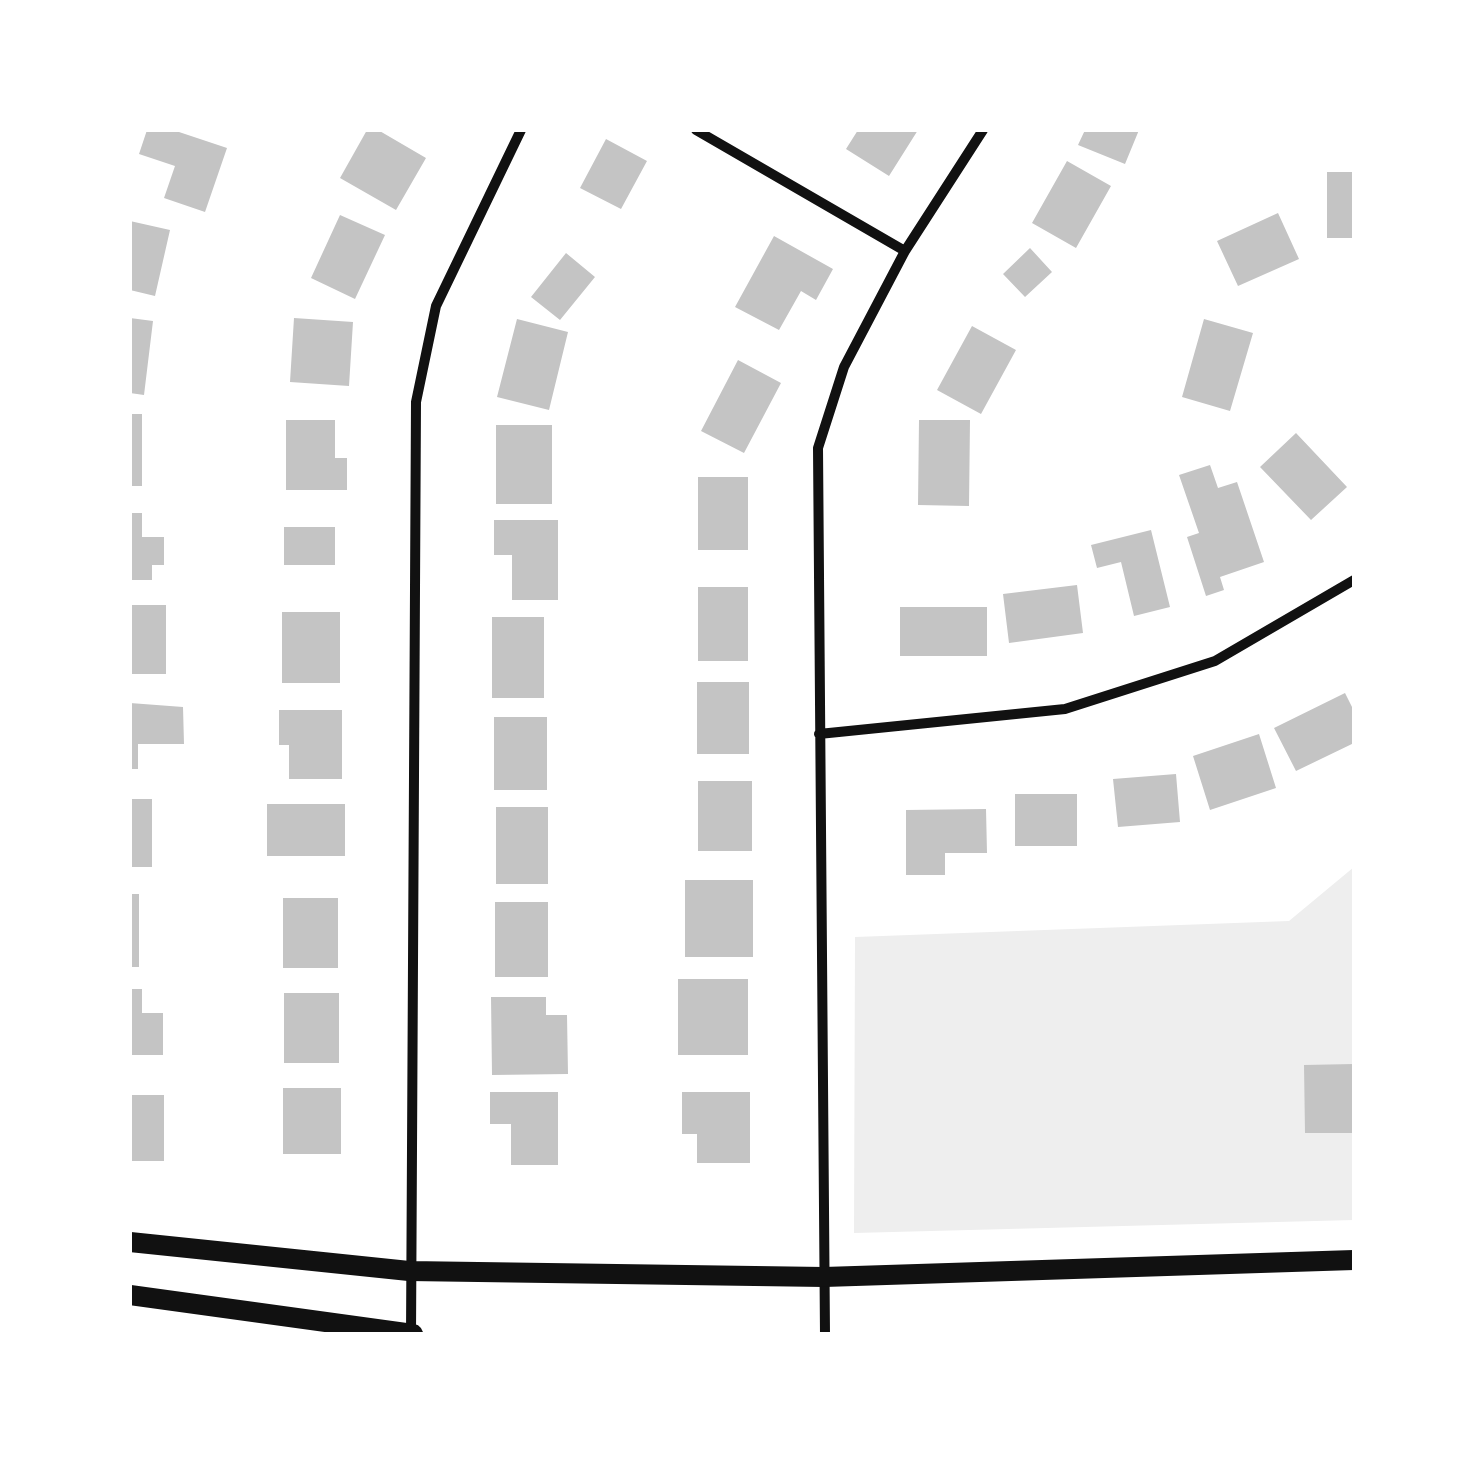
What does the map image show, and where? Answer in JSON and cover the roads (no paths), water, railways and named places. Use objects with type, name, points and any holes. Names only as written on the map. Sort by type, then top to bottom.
[{"type":"main road","points":[[130,1242],[409,1271],[824,1277],[1354,1260]]},
{"type":"main road","points":[[130,1294],[412,1334]]},
{"type":"street","points":[[412,1334],[409,1271],[416,402],[436,306],[522,130]]},
{"type":"street","points":[[696,130],[905,250]]},
{"type":"street","points":[[824,1334],[818,448],[844,367],[905,250],[984,130]]},
{"type":"street","points":[[818,734],[1065,709],[1215,661],[1354,580]]}]
